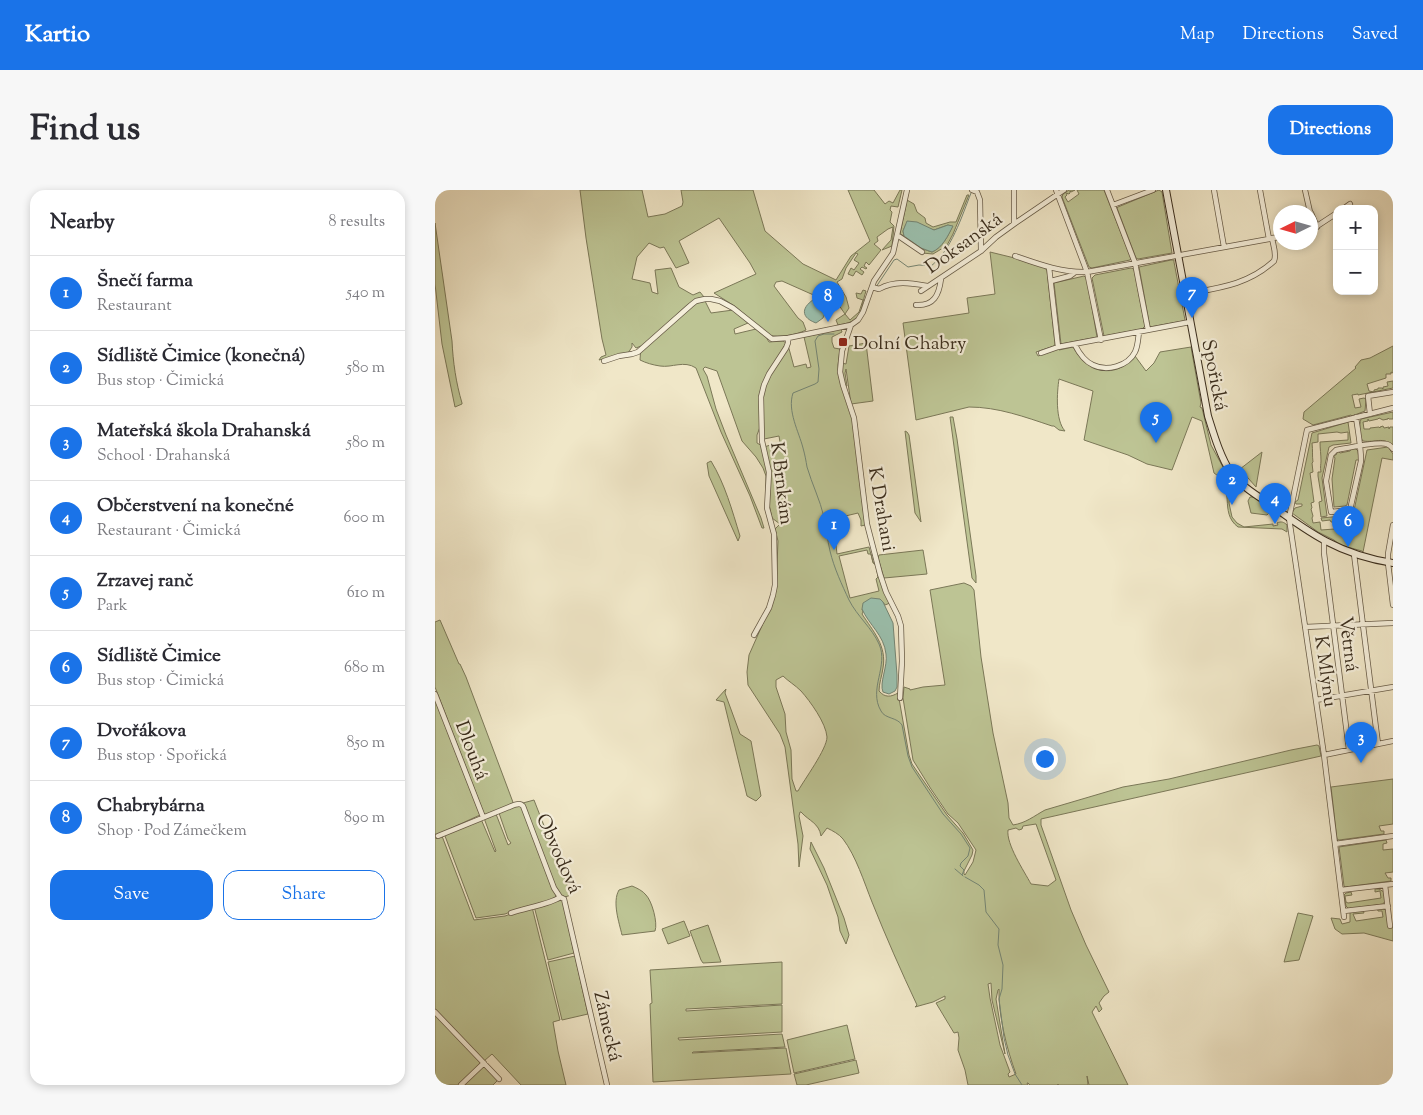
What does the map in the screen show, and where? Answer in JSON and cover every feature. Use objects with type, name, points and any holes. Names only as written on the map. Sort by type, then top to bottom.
[{"type":"street","name":"K Drahani","points":[[900,698],[902,665],[901,626],[880,574],[867,524],[854,418],[840,372],[843,351],[851,324],[861,315],[872,287],[893,253],[907,190]]},
{"type":"street","points":[[972,190],[977,192],[980,200],[981,251]]},
{"type":"street","points":[[1014,190],[1014,224]]},
{"type":"street","name":"Doksanská","points":[[872,287],[879,289],[892,283],[928,286],[981,251],[996,237],[1056,192],[1064,190]]},
{"type":"street","points":[[1107,190],[1135,263],[1149,330]]},
{"type":"street","points":[[1113,205],[1153,190]]},
{"type":"street","name":"Spořická","points":[[1166,190],[1208,416],[1220,450],[1232,474],[1243,486],[1289,518]]},
{"type":"street","points":[[1214,190],[1224,247]]},
{"type":"street","points":[[1185,294],[1231,285],[1257,274],[1275,259],[1260,190]]},
{"type":"street","points":[[1305,190],[1308,205]]},
{"type":"street","points":[[1056,192],[1087,272],[1101,340]]},
{"type":"street","points":[[1318,226],[1333,216]]},
{"type":"street","points":[[897,235],[923,252]]},
{"type":"street","points":[[1015,256],[1074,273],[1271,239]]},
{"type":"street","points":[[1049,267],[1058,347]]},
{"type":"street","points":[[1051,281],[1070,276],[1074,273]]},
{"type":"street","points":[[916,305],[924,306],[931,302],[938,292],[941,279]]},
{"type":"street","points":[[921,291],[928,286]]},
{"type":"street","points":[[604,361],[638,352],[696,301],[705,299],[720,301],[733,308],[771,340],[851,324]]},
{"type":"street","points":[[1041,353],[1058,347],[1191,322]]},
{"type":"street","points":[[1075,344],[1081,355],[1094,366],[1107,368],[1117,366],[1133,356],[1138,345],[1139,332]]},
{"type":"street","name":"K Brnkám","points":[[754,635],[769,608],[775,585],[775,534],[767,508],[769,472],[761,441],[761,397],[769,374],[786,348],[788,338]]},
{"type":"street","points":[[1370,414],[1369,396],[1393,392]]},
{"type":"street","points":[[1393,408],[1356,417],[1359,446],[1361,461],[1349,510],[1331,512],[1326,481],[1331,455],[1336,450],[1359,446],[1385,443],[1393,449]]},
{"type":"street","name":"K Mlýnu","points":[[1356,417],[1307,430],[1289,518],[1324,755],[1344,914],[1388,906]]},
{"type":"street","points":[[1289,518],[1324,541],[1354,554],[1390,563]]},
{"type":"street","points":[[1393,525],[1392,540],[1388,554],[1393,605]]},
{"type":"street","name":"Větrná","points":[[1324,541],[1349,750]]},
{"type":"street","points":[[1354,554],[1378,744]]},
{"type":"street","points":[[1305,626],[1393,623]]},
{"type":"street","points":[[1316,700],[1393,687]]},
{"type":"street","name":"Dlouhá","points":[[435,694],[483,816]]},
{"type":"street","points":[[1324,755],[1393,741]]},
{"type":"street","name":"Obvodová","points":[[437,836],[483,816],[521,804],[554,888],[560,897],[564,899],[582,973]]},
{"type":"street","points":[[1335,844],[1393,836]]},
{"type":"street","points":[[1341,890],[1393,884]]},
{"type":"street","points":[[1385,885],[1390,926]]},
{"type":"street","points":[[511,913],[533,905],[556,900],[560,897]]},
{"type":"street","name":"Zámecká","points":[[582,973],[607,1085]]},
{"type":"street","points":[[435,1012],[499,1079]]},
{"type":"street","points":[[461,1085],[484,1063]]},
{"type":"shaded area","points":[[580,190],[642,190],[648,217],[665,214],[682,206],[681,190],[753,190],[765,231],[803,264],[836,280],[851,256],[870,241],[848,190],[874,190],[885,204],[889,201],[893,203],[900,190],[902,190],[898,207],[891,206],[890,210],[892,212],[890,222],[894,226],[892,246],[882,250],[891,240],[893,227],[877,237],[878,241],[874,244],[881,250],[869,265],[866,262],[864,266],[866,269],[862,267],[860,269],[864,272],[862,275],[856,271],[853,276],[848,274],[851,268],[854,270],[859,263],[854,260],[858,254],[856,253],[846,268],[842,279],[837,282],[846,297],[849,308],[845,314],[836,301],[829,306],[818,297],[782,281],[776,282],[774,286],[803,322],[806,330],[797,333],[782,336],[769,335],[736,307],[714,293],[756,274],[719,218],[679,241],[689,263],[676,268],[664,247],[660,248],[649,243],[637,257],[632,279],[650,283],[652,292],[658,294],[655,270],[671,268],[679,287],[693,295],[700,292],[704,297],[687,305],[647,342],[697,303],[705,301],[711,313],[733,310],[748,323],[734,329],[735,334],[756,329],[769,342],[783,341],[786,343],[763,383],[757,443],[764,447],[780,442],[779,436],[764,439],[762,403],[765,385],[788,345],[794,367],[806,364],[807,368],[811,367],[804,337],[841,329],[842,332],[832,337],[832,342],[834,348],[840,349],[839,377],[853,419],[865,525],[861,526],[858,513],[833,519],[837,554],[869,547],[871,554],[868,554],[867,550],[839,556],[850,598],[879,591],[876,579],[878,577],[876,566],[890,603],[885,605],[883,602],[862,609],[862,614],[875,633],[883,653],[884,660],[879,691],[888,696],[898,693],[912,764],[947,815],[963,833],[973,850],[964,871],[965,875],[973,862],[976,850],[958,823],[948,814],[913,760],[903,698],[904,687],[910,690],[945,685],[930,590],[964,583],[971,586],[974,590],[981,657],[993,733],[1008,803],[1009,818],[1013,825],[1026,821],[1045,810],[1123,787],[1169,779],[1291,750],[1319,746],[1321,756],[1041,819],[1041,825],[1071,910],[1109,992],[1099,1003],[1102,1009],[1099,1012],[1096,1006],[1092,1012],[1128,1085],[1089,1085],[1087,1076],[1088,1085],[1030,1085],[1027,1083],[1028,1085],[968,1085],[958,1050],[958,1032],[954,1033],[936,1003],[945,999],[945,996],[933,1002],[915,1007],[917,1005],[848,846],[840,836],[827,828],[821,836],[816,825],[801,812],[799,816],[803,836],[799,867],[798,844],[785,747],[780,734],[748,685],[749,655],[772,603],[776,589],[778,541],[775,529],[780,524],[772,518],[769,504],[766,504],[766,476],[756,457],[742,441],[717,371],[705,367],[703,369],[707,376],[716,409],[764,528],[762,528],[750,496],[721,432],[696,368],[683,364],[665,366],[645,362],[640,360],[641,346],[636,348],[632,343],[628,353],[599,360],[606,355],[586,238]],"holes":[[[783,676],[801,691],[817,712],[826,731],[827,737],[823,749],[798,791],[796,791],[792,779],[791,750],[786,732],[785,714],[776,687],[776,680]],[[1036,824],[1056,880],[1048,886],[1031,884],[1010,843],[1008,830],[1016,828],[1019,830],[1023,826]],[[991,983],[992,1000],[1005,1054],[996,999],[999,989],[1004,1032],[1016,1074],[1009,1077],[1008,1074],[1010,1072],[1000,1045],[988,984]]]},
{"type":"shaded area","points":[[1069,190],[1075,190],[1070,191],[1069,194],[1066,193],[1065,197],[1068,202],[1079,194],[1077,190],[1104,190],[1131,258],[1130,260],[1089,267],[1062,197],[1063,194]]},
{"type":"shaded area","points":[[1159,190],[1162,192],[1172,253],[1138,259],[1117,208]]},
{"type":"shaded area","points":[[967,195],[969,195],[945,249],[943,248],[933,254],[922,253],[923,249],[932,252],[942,245],[952,227],[948,225],[934,230],[913,222],[906,224],[903,231],[904,236],[900,234],[907,200],[914,204],[917,212],[925,218],[926,223],[933,227],[956,222]]},
{"type":"shaded area","points":[[907,221],[917,222],[934,230],[948,225],[953,226],[942,245],[932,252],[921,248],[904,236],[903,231]]},
{"type":"shaded area","points":[[435,223],[455,372],[462,403],[455,407],[442,344],[435,284]]},
{"type":"shaded area","points":[[990,252],[1039,264],[1047,270],[1055,344],[1036,352],[1038,356],[1057,348],[1059,350],[1073,347],[1079,356],[1093,368],[1110,371],[1127,364],[1135,356],[1146,371],[1154,363],[1160,352],[1191,347],[1201,403],[1200,407],[1202,408],[1211,445],[1231,482],[1229,503],[1232,517],[1244,527],[1273,524],[1273,526],[1278,525],[1278,522],[1282,522],[1287,525],[1287,532],[1282,529],[1238,527],[1232,521],[1229,514],[1225,485],[1214,473],[1202,421],[1192,417],[1172,470],[1147,464],[1128,455],[1084,440],[1093,391],[1059,379],[1058,413],[1065,431],[1011,413],[980,407],[969,407],[916,420],[903,323],[969,313],[967,298],[995,294]]},
{"type":"shaded area","points":[[1174,260],[1185,320],[1150,327],[1139,267]]},
{"type":"shaded area","points":[[1134,269],[1145,326],[1142,329],[1104,336],[1092,278],[1095,275]]},
{"type":"shaded area","points":[[1084,276],[1087,279],[1097,337],[1061,344],[1054,283]]},
{"type":"shaded area","points":[[863,290],[866,291],[861,310],[857,318],[838,325],[836,320],[845,314],[850,320],[859,312],[863,300],[857,298],[856,293],[861,294]]},
{"type":"shaded area","points":[[818,297],[822,300],[826,311],[823,318],[816,323],[806,317],[805,310],[809,303]]},
{"type":"shaded area","points":[[866,343],[873,401],[851,404],[846,369],[847,386],[845,386],[842,377],[842,363],[846,364],[849,346]]},
{"type":"shaded area","points":[[1393,346],[1393,373],[1386,374],[1386,378],[1367,384],[1369,391],[1374,392],[1352,395],[1355,408],[1361,407],[1359,399],[1366,399],[1365,411],[1352,416],[1313,425],[1303,419],[1304,412],[1356,368],[1361,360],[1370,358]]},
{"type":"shaded area","points":[[1393,381],[1393,388],[1374,392],[1378,388],[1383,389],[1383,387],[1388,386],[1387,382]]},
{"type":"shaded area","points":[[1393,412],[1393,419],[1383,420],[1379,418],[1369,421],[1368,419],[1368,421],[1363,422],[1364,429],[1380,428],[1383,426],[1384,428],[1389,427],[1389,429],[1393,427],[1393,446],[1386,441],[1363,441],[1360,431],[1361,419]]},
{"type":"shaded area","points":[[950,417],[953,417],[957,439],[976,583],[972,578]]},
{"type":"shaded area","points":[[1348,422],[1351,443],[1329,447],[1322,478],[1327,516],[1321,517],[1319,502],[1322,501],[1318,476],[1318,472],[1321,472],[1320,442],[1348,440],[1348,432],[1318,434],[1318,442],[1312,443],[1313,472],[1310,473],[1314,502],[1311,503],[1312,518],[1313,523],[1320,522],[1321,530],[1361,527],[1360,519],[1331,522],[1330,520],[1322,521],[1321,518],[1353,515],[1367,450],[1388,447],[1393,454],[1393,460],[1382,458],[1363,552],[1340,545],[1292,513],[1295,508],[1302,506],[1302,504],[1296,504],[1295,502],[1298,500],[1312,433]]},
{"type":"shaded area","points":[[905,431],[909,435],[921,522],[915,513]]},
{"type":"shaded area","points":[[1352,448],[1358,451],[1359,460],[1356,460],[1347,505],[1334,507],[1332,479],[1335,458],[1333,455],[1336,455],[1338,451],[1340,453],[1350,451]]},
{"type":"shaded area","points":[[1262,452],[1256,487],[1240,469]]},
{"type":"shaded area","points":[[711,461],[731,507],[740,536],[738,541],[709,476],[707,463]]},
{"type":"shaded area","points":[[1250,497],[1255,497],[1269,508],[1269,513],[1267,515],[1251,513],[1248,501]]},
{"type":"shaded area","points":[[923,550],[927,574],[884,578],[878,558],[879,555]]},
{"type":"shaded area","points":[[871,598],[880,599],[883,602],[893,623],[897,687],[895,691],[889,694],[883,692],[882,688],[886,664],[885,647],[862,609],[863,603]]},
{"type":"shaded area","points":[[440,620],[466,677],[514,805],[487,815],[484,814],[435,687],[435,622]]},
{"type":"shaded area","points":[[726,689],[725,693],[740,734],[751,741],[761,796],[756,801],[747,796],[724,702],[716,700]]},
{"type":"shaded area","points":[[435,699],[480,815],[436,835],[435,833]]},
{"type":"shaded area","points":[[1393,779],[1393,824],[1379,826],[1381,831],[1384,831],[1384,834],[1337,839],[1331,787]]},
{"type":"shaded area","points":[[534,800],[571,895],[565,897],[558,893],[523,803]]},
{"type":"shaded area","points":[[518,805],[522,807],[556,896],[554,900],[505,914],[476,918],[445,836],[446,833],[481,819],[495,852],[484,818],[496,814],[508,845],[511,843],[499,813]]},
{"type":"shaded area","points":[[442,836],[474,920],[505,916],[532,907],[560,1020],[553,1022],[566,1085],[521,1085],[492,1054],[484,1061],[435,1009],[435,838]]},
{"type":"shaded area","points":[[1386,840],[1387,843],[1383,844],[1383,850],[1393,849],[1393,872],[1385,873],[1388,878],[1391,878],[1391,881],[1345,887],[1339,847]]},
{"type":"shaded area","points":[[811,842],[824,868],[844,918],[849,935],[846,944],[840,931],[838,917],[827,885],[810,849]]},
{"type":"shaded area","points":[[632,886],[643,892],[648,898],[655,918],[655,931],[622,935],[617,912],[617,895],[619,890]]},
{"type":"shaded area","points":[[1375,889],[1384,892],[1385,901],[1383,904],[1349,909],[1346,906],[1344,895],[1346,893],[1351,892],[1352,895],[1345,896],[1348,903],[1381,898],[1380,891],[1375,892]]},
{"type":"shaded area","points":[[563,900],[574,953],[548,960],[534,906]]},
{"type":"shaded area","points":[[1377,908],[1383,908],[1387,911],[1389,926],[1393,927],[1393,941],[1364,933],[1342,934],[1335,929],[1331,918],[1340,919],[1342,924],[1350,922],[1350,912],[1363,910],[1364,913],[1353,914],[1356,921],[1383,917],[1382,911],[1378,911]]},
{"type":"shaded area","points":[[1298,913],[1313,916],[1299,960],[1284,962]]},
{"type":"shaded area","points":[[684,921],[690,936],[668,944],[662,929]]},
{"type":"shaded area","points":[[708,925],[721,962],[703,963],[690,931]]},
{"type":"shaded area","points":[[575,956],[588,1014],[562,1020],[548,962]]},
{"type":"shaded area","points":[[782,962],[782,1004],[686,1009],[686,1011],[782,1005],[782,1032],[678,1038],[679,1040],[782,1034],[785,1047],[692,1053],[786,1048],[791,1074],[653,1082],[650,970]]},
{"type":"shaded area","points":[[435,1014],[481,1063],[458,1085],[439,1085],[435,1081]]},
{"type":"shaded area","points":[[847,1025],[855,1059],[794,1073],[787,1040]]},
{"type":"shaded area","points":[[856,1060],[859,1073],[806,1085],[797,1085],[794,1074]]},
{"type":"shaded area","points":[[484,1066],[498,1080],[493,1085],[463,1085]]},
{"type":"waterway","points":[[876,287],[894,260],[897,259],[908,267],[919,265],[931,266],[938,260],[960,222],[971,193]]},
{"type":"waterway","points":[[834,334],[818,336],[815,341],[819,369],[818,382],[793,393],[792,414],[826,525],[829,547],[836,570],[852,606],[879,644],[882,661],[877,686],[878,703],[883,714],[900,722],[902,725],[912,767],[943,814],[961,834],[970,848],[968,856],[960,866],[964,870],[963,876]]},
{"type":"waterway","points":[[955,869],[962,875]]},
{"type":"waterway","points":[[965,877],[984,890],[986,912],[999,929],[998,945],[1003,965],[1002,989],[999,999],[1004,1038],[1015,1074],[1022,1085]]},
{"type":"place","name":"Dvořákova","points":[[1192,318]]},
{"type":"place","name":"Chabrybárna","points":[[828,322]]},
{"type":"place","name":"Dolní Chabry","points":[[843,342]]},
{"type":"place","name":"Zrzavej ranč","points":[[1156,443]]},
{"type":"place","name":"Sídliště Čimice (konečná)","points":[[1232,505]]},
{"type":"place","name":"Občerstvení na konečné","points":[[1275,524]]},
{"type":"place","name":"Sídliště Čimice","points":[[1348,547]]},
{"type":"place","name":"Šnečí farma","points":[[834,550]]},
{"type":"place","name":"Mateřská škola Drahanská","points":[[1361,763]]}]
